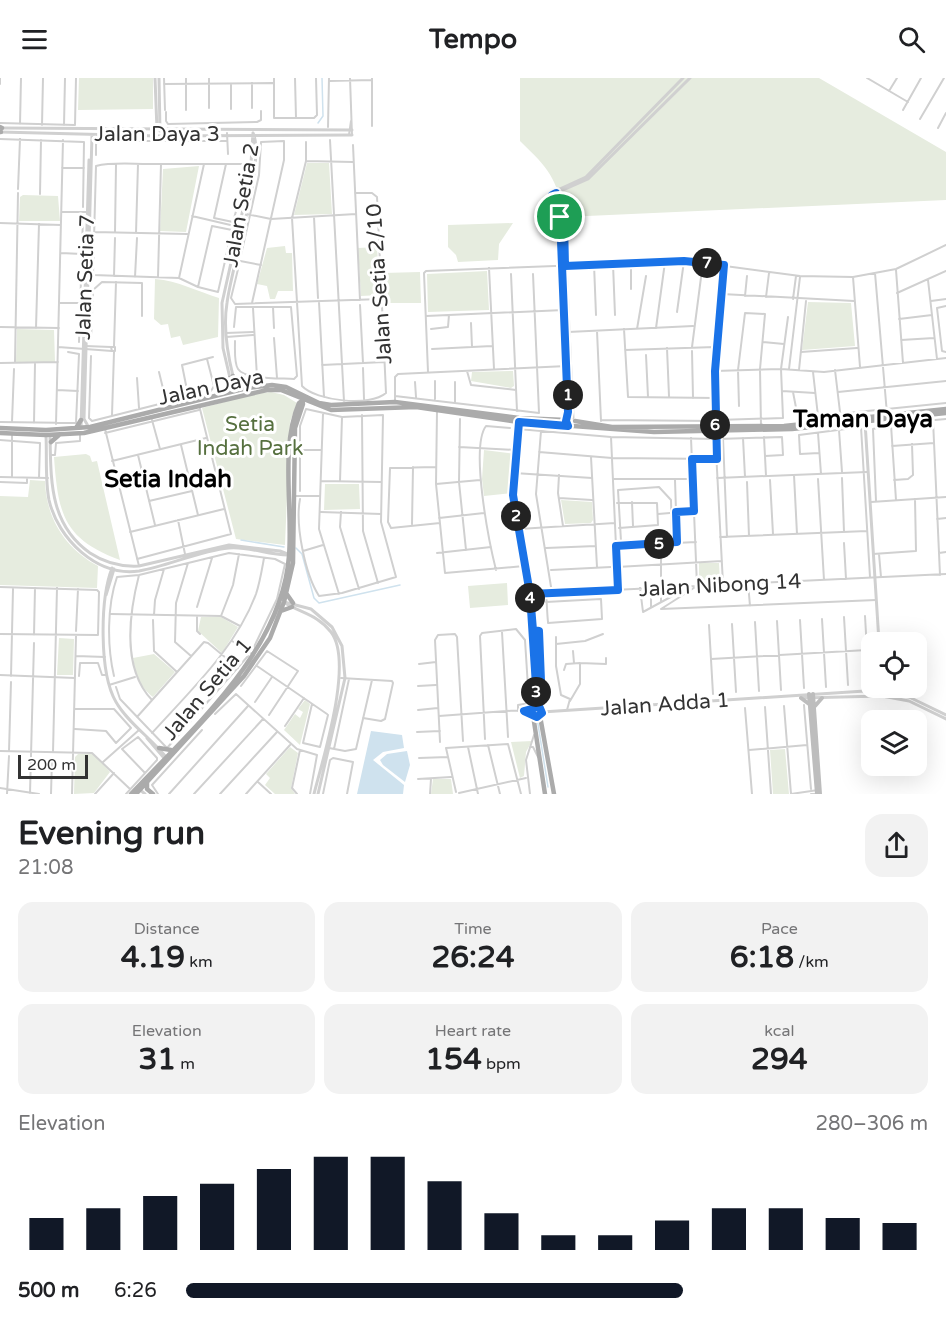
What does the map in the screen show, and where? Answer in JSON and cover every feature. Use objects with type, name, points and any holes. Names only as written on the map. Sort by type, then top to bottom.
[{"type":"main road","points":[[232,377],[239,387],[247,390]]},
{"type":"main road","points":[[222,394],[229,390],[232,377]]},
{"type":"main road","name":"Jalan Daya","points":[[91,429],[145,414],[153,417],[222,394],[272,385],[319,403],[348,406],[395,399],[519,418],[717,430],[864,423],[887,415],[946,411]]},
{"type":"main road","name":"Jalan Daya","points":[[91,429],[105,430],[199,407],[247,390]]},
{"type":"main road","points":[[228,398],[235,392]]},
{"type":"main road","points":[[293,392],[303,400],[319,403]]},
{"type":"main road","points":[[293,392],[299,407],[312,404]]},
{"type":"main road","name":"Jalan Daya","points":[[303,400],[331,411],[394,406],[519,422],[570,421],[612,431],[792,429],[864,423],[946,411]]},
{"type":"main road","name":"Jalan Setia 1","points":[[137,789],[255,665],[281,611],[292,572],[291,427],[303,400]]},
{"type":"main road","points":[[519,422],[513,495],[530,594],[537,701],[534,735],[545,793],[554,792],[537,712]]},
{"type":"main road","points":[[0,430],[35,434],[79,423],[81,431]]},
{"type":"main road","points":[[0,430],[61,434],[91,429]]},
{"type":"main road","points":[[35,434],[44,437],[48,442],[61,434]]},
{"type":"main road","name":"Jalan Setia 1","points":[[137,789],[159,770],[172,749],[232,683],[271,621],[290,555],[292,496]]},
{"type":"main road","points":[[292,572],[290,555],[293,533]]},
{"type":"main road","points":[[271,621],[284,602],[284,581]]},
{"type":"main road","points":[[281,611],[292,605],[286,593]]},
{"type":"main road","points":[[253,652],[258,655],[262,650]]},
{"type":"main road","points":[[253,652],[255,665]]},
{"type":"main road","points":[[811,696],[818,793]]},
{"type":"main road","points":[[801,698],[812,708]]},
{"type":"main road","points":[[812,708],[822,698]]},
{"type":"main road","points":[[159,748],[167,751],[172,749]]},
{"type":"main road","points":[[152,792],[147,785],[159,770]]},
{"type":"street","points":[[0,78],[0,84]]},
{"type":"street","points":[[20,124],[21,78]]},
{"type":"street","points":[[42,124],[43,78]]},
{"type":"street","points":[[64,125],[65,78]]},
{"type":"street","points":[[0,129],[20,124],[75,125],[76,78]]},
{"type":"street","points":[[157,78],[158,131],[177,135]]},
{"type":"street","points":[[164,78],[166,123],[260,121],[261,111]]},
{"type":"street","points":[[186,78],[186,110]]},
{"type":"street","points":[[209,78],[209,108]]},
{"type":"street","points":[[274,78],[274,118],[314,118],[317,116],[316,78]]},
{"type":"street","points":[[295,78],[296,118]]},
{"type":"street","points":[[554,193],[586,177],[683,78]]},
{"type":"street","points":[[554,193],[588,179],[690,78]]},
{"type":"street","points":[[889,91],[897,78]]},
{"type":"street","points":[[903,110],[921,78]]},
{"type":"street","points":[[920,119],[944,78]]},
{"type":"street","points":[[350,79],[351,132]]},
{"type":"street","points":[[328,127],[329,80],[350,79],[372,79],[372,126]]},
{"type":"street","points":[[870,79],[908,102]]},
{"type":"street","points":[[164,84],[274,82]]},
{"type":"street","points":[[231,83],[231,109]]},
{"type":"street","points":[[252,83],[252,108]]},
{"type":"street","points":[[938,128],[946,113]]},
{"type":"street","points":[[158,120],[162,127],[171,131]]},
{"type":"street","points":[[142,133],[153,129],[158,120]]},
{"type":"street","points":[[230,123],[231,130],[253,133]]},
{"type":"street","points":[[183,124],[184,131]]},
{"type":"street","name":"Jalan Daya 3","points":[[0,129],[99,130],[177,135],[351,132]]},
{"type":"street","name":"Jalan Daya 3","points":[[0,129],[104,135],[158,131],[280,132]]},
{"type":"street","points":[[81,130],[91,134],[99,130]]},
{"type":"street","points":[[253,158],[258,137],[280,132]]},
{"type":"street","name":"Jalan Setia 2","points":[[241,228],[248,215],[254,178],[253,133]]},
{"type":"street","points":[[77,134],[86,136],[91,144],[95,138],[104,135]]},
{"type":"street","name":"Jalan Setia 7","points":[[81,431],[79,423],[91,134]]},
{"type":"street","points":[[227,134],[228,154]]},
{"type":"street","points":[[237,134],[250,139],[253,158]]},
{"type":"street","points":[[124,135],[124,142]]},
{"type":"street","points":[[0,139],[84,142],[83,207]]},
{"type":"street","points":[[18,189],[20,139]]},
{"type":"street","points":[[40,194],[41,140]]},
{"type":"street","points":[[56,424],[63,140]]},
{"type":"street","points":[[330,140],[344,401]]},
{"type":"street","points":[[96,155],[98,142],[227,141]]},
{"type":"street","points":[[241,255],[248,215],[259,175],[261,142],[284,141],[284,160],[252,305],[257,377]]},
{"type":"street","points":[[306,142],[306,161],[292,218],[302,386],[324,397],[344,401],[364,399],[363,368]]},
{"type":"street","points":[[353,145],[360,300]]},
{"type":"street","name":"Jalan Setia 2","points":[[232,377],[222,344],[222,303],[241,228],[253,158]]},
{"type":"street","points":[[306,161],[353,162]]},
{"type":"street","points":[[198,287],[212,226],[233,231],[219,291],[198,287],[179,278],[93,275],[96,166],[138,164],[226,164],[244,165],[246,175],[235,222],[214,218],[226,164]]},
{"type":"street","points":[[136,233],[138,164]]},
{"type":"street","points":[[158,278],[161,164]]},
{"type":"street","points":[[179,278],[204,164]]},
{"type":"street","points":[[115,232],[116,165]]},
{"type":"street","points":[[62,168],[84,168]]},
{"type":"street","points":[[565,190],[559,196],[570,421]]},
{"type":"street","points":[[15,363],[18,193]]},
{"type":"street","name":"Jalan Setia 2/10","points":[[355,193],[372,193],[377,197],[386,393],[382,396],[364,399]]},
{"type":"street","points":[[554,193],[560,204]]},
{"type":"street","points":[[554,193],[562,224]]},
{"type":"street","points":[[62,212],[89,212]]},
{"type":"street","points":[[248,215],[271,219],[356,214]]},
{"type":"street","points":[[192,216],[241,228]]},
{"type":"street","points":[[79,342],[83,217]]},
{"type":"street","points":[[314,217],[324,397]]},
{"type":"street","points":[[0,223],[61,225]]},
{"type":"street","points":[[36,328],[39,224]]},
{"type":"street","points":[[94,232],[188,234]]},
{"type":"street","points":[[114,276],[115,238]]},
{"type":"street","points":[[135,277],[137,238]]},
{"type":"street","points":[[428,372],[425,272],[684,261],[798,276],[853,277],[896,269],[946,245]]},
{"type":"street","points":[[61,253],[82,254]]},
{"type":"street","points":[[234,259],[261,265]]},
{"type":"street","name":"Jalan Setia 2","points":[[234,259],[226,304],[226,335],[235,392]]},
{"type":"street","points":[[656,328],[665,261]]},
{"type":"street","points":[[677,312],[684,261]]},
{"type":"street","points":[[693,398],[693,326],[703,262]]},
{"type":"street","points":[[613,263],[615,315]]},
{"type":"street","points":[[631,263],[631,289]]},
{"type":"street","points":[[594,264],[596,315]]},
{"type":"street","points":[[235,337],[237,368],[240,372],[257,377],[296,378],[291,307],[235,304],[231,298],[239,265]]},
{"type":"street","points":[[723,584],[717,478],[715,371],[724,265]]},
{"type":"street","points":[[489,268],[494,369]]},
{"type":"street","points":[[896,269],[903,363]]},
{"type":"street","points":[[897,293],[946,271]]},
{"type":"street","points":[[766,297],[769,272]]},
{"type":"street","points":[[874,273],[887,415]]},
{"type":"street","points":[[512,274],[517,411]]},
{"type":"street","points":[[533,274],[535,312],[537,368],[539,413],[416,397],[395,399],[395,377],[398,374],[467,370],[537,368],[568,366]]},
{"type":"street","points":[[637,329],[646,276]]},
{"type":"street","points":[[745,296],[747,276]]},
{"type":"street","points":[[789,369],[798,276]]},
{"type":"street","points":[[853,277],[860,368]]},
{"type":"street","points":[[928,280],[937,359]]},
{"type":"street","points":[[91,339],[93,290],[103,281],[142,283],[142,316]]},
{"type":"street","points":[[112,415],[116,282]]},
{"type":"street","points":[[721,294],[854,301]]},
{"type":"street","points":[[234,327],[236,307],[319,300],[381,298]]},
{"type":"street","points":[[931,300],[946,299]]},
{"type":"street","points":[[799,370],[806,300]]},
{"type":"street","points":[[59,303],[80,303]]},
{"type":"street","points":[[360,305],[363,363]]},
{"type":"street","points":[[946,306],[937,308],[942,351],[946,352]]},
{"type":"street","points":[[273,307],[274,328]]},
{"type":"street","points":[[426,316],[565,310]]},
{"type":"street","points":[[565,310],[568,332],[568,366]]},
{"type":"street","points":[[739,406],[738,370],[745,312],[766,314],[760,369],[761,427]]},
{"type":"street","points":[[431,329],[448,327],[448,315]]},
{"type":"street","points":[[899,320],[932,315]]},
{"type":"street","points":[[597,331],[601,423],[761,420],[783,418],[781,369],[788,317]]},
{"type":"street","points":[[471,323],[472,347]]},
{"type":"street","points":[[222,326],[226,335],[222,344]]},
{"type":"street","points":[[568,332],[693,326]]},
{"type":"street","points":[[0,327],[59,328]]},
{"type":"street","points":[[624,329],[627,397],[716,398]]},
{"type":"street","points":[[226,335],[235,337],[254,334]]},
{"type":"street","points":[[274,338],[277,378]]},
{"type":"street","points":[[901,340],[934,338]]},
{"type":"street","points":[[763,342],[784,344]]},
{"type":"street","points":[[432,349],[493,346]]},
{"type":"street","points":[[625,350],[692,349],[716,346]]},
{"type":"street","points":[[58,347],[113,349]]},
{"type":"street","points":[[667,348],[669,398]]},
{"type":"street","points":[[801,352],[858,348]]},
{"type":"street","points":[[68,352],[79,354],[79,423]]},
{"type":"street","points":[[646,355],[648,397]]},
{"type":"street","points":[[91,356],[89,418],[92,421],[212,390],[207,358]]},
{"type":"street","points":[[188,396],[182,365],[213,357]]},
{"type":"street","points":[[715,371],[789,369],[813,372],[946,358]]},
{"type":"street","points":[[322,365],[384,362]]},
{"type":"street","points":[[0,363],[58,363]]},
{"type":"street","points":[[34,423],[35,363]]},
{"type":"street","points":[[12,423],[14,369]]},
{"type":"street","points":[[467,370],[471,384],[516,390]]},
{"type":"street","points":[[836,370],[840,414]]},
{"type":"street","points":[[159,372],[166,401]]},
{"type":"street","points":[[813,372],[818,416]]},
{"type":"street","points":[[137,378],[139,408]]},
{"type":"street","points":[[435,381],[435,400]]},
{"type":"street","points":[[838,392],[946,381]]},
{"type":"street","points":[[415,382],[416,397]]},
{"type":"street","points":[[455,382],[455,403]]},
{"type":"street","points":[[57,390],[78,391]]},
{"type":"street","points":[[782,391],[816,393]]},
{"type":"street","points":[[793,392],[797,418],[946,403]]},
{"type":"street","points":[[137,560],[230,536],[199,407]]},
{"type":"street","points":[[300,491],[300,426],[306,410],[342,417],[383,415],[381,514],[397,576],[378,584],[339,594],[321,597],[317,595],[303,551],[299,528],[300,500]]},
{"type":"street","points":[[437,411],[436,484],[446,574],[526,566]]},
{"type":"street","points":[[323,414],[319,529],[339,594]]},
{"type":"street","points":[[362,415],[361,513],[363,531],[378,584]]},
{"type":"street","points":[[153,417],[160,449]]},
{"type":"street","points":[[340,481],[342,417]]},
{"type":"street","points":[[460,419],[459,482],[466,550]]},
{"type":"street","points":[[876,501],[872,433],[877,428],[891,424],[946,419]]},
{"type":"street","points":[[933,420],[940,574]]},
{"type":"street","points":[[654,421],[654,427]]},
{"type":"street","points":[[0,422],[79,423],[91,429]]},
{"type":"street","points":[[819,453],[800,454],[799,435],[839,430],[864,423],[868,531],[878,632]]},
{"type":"street","points":[[891,424],[896,500]]},
{"type":"street","points":[[496,570],[490,547],[480,480],[482,447],[484,427],[510,428]]},
{"type":"street","points":[[518,429],[611,437],[717,439],[782,437],[783,455],[765,456]]},
{"type":"street","points":[[105,430],[139,566]]},
{"type":"street","points":[[839,430],[842,473]]},
{"type":"street","points":[[49,478],[56,443],[80,441],[81,431]]},
{"type":"street","points":[[541,431],[536,494],[552,593]]},
{"type":"street","points":[[48,432],[49,478],[53,500],[63,525],[84,548],[105,564],[113,568],[139,566],[232,544],[290,555]]},
{"type":"street","points":[[12,477],[14,433]]},
{"type":"street","points":[[818,433],[820,474]]},
{"type":"street","points":[[611,437],[613,479],[616,503],[619,528],[621,541],[671,539],[673,537],[672,513],[671,498],[659,487],[619,489],[616,503],[615,523],[618,590]]},
{"type":"street","points":[[764,437],[766,476]]},
{"type":"street","points":[[112,461],[207,438]]},
{"type":"street","points":[[691,438],[697,586],[661,609],[876,600]]},
{"type":"street","points":[[723,438],[727,537]]},
{"type":"street","points":[[743,438],[745,477]]},
{"type":"street","points":[[0,440],[40,443],[39,478]]},
{"type":"street","points":[[48,442],[53,455]]},
{"type":"street","points":[[892,446],[934,443]]},
{"type":"street","points":[[181,444],[198,515]]},
{"type":"street","points":[[894,480],[908,479],[913,475],[912,444]]},
{"type":"street","points":[[459,447],[516,450]]},
{"type":"street","points":[[300,450],[321,450]]},
{"type":"street","points":[[539,452],[612,458],[717,459]]},
{"type":"street","points":[[138,455],[155,526]]},
{"type":"street","points":[[591,457],[597,567]]},
{"type":"street","points":[[412,467],[412,525]]},
{"type":"street","points":[[436,467],[390,468],[387,522],[391,528],[440,523]]},
{"type":"street","points":[[717,478],[866,472]]},
{"type":"street","points":[[866,472],[870,502],[873,577]]},
{"type":"street","points":[[514,473],[592,478]]},
{"type":"street","points":[[794,475],[797,534]]},
{"type":"street","points":[[560,476],[559,498],[563,526]]},
{"type":"street","points":[[0,477],[49,478]]},
{"type":"street","points":[[0,482],[27,483],[27,478]]},
{"type":"street","points":[[842,478],[844,532]]},
{"type":"street","points":[[613,479],[693,479]]},
{"type":"street","points":[[818,479],[824,580]]},
{"type":"street","points":[[436,484],[480,480]]},
{"type":"street","points":[[675,480],[677,542]]},
{"type":"street","points":[[770,480],[773,535]]},
{"type":"street","points":[[321,481],[382,482]]},
{"type":"street","points":[[747,482],[749,536]]},
{"type":"street","points":[[149,501],[192,490]]},
{"type":"street","points":[[292,496],[321,496]]},
{"type":"street","points":[[870,502],[946,497]]},
{"type":"street","points":[[559,498],[593,500]]},
{"type":"street","points":[[873,554],[913,553],[916,550],[915,499]]},
{"type":"street","points":[[616,503],[656,501],[658,514],[658,525],[619,528]]},
{"type":"street","points":[[632,502],[633,527]]},
{"type":"street","points":[[130,532],[225,509]]},
{"type":"street","points":[[658,514],[694,511]]},
{"type":"street","points":[[321,512],[381,514]]},
{"type":"street","points":[[341,512],[340,527],[359,589]]},
{"type":"street","points":[[439,518],[485,513]]},
{"type":"street","points":[[937,519],[946,518]]},
{"type":"street","points":[[178,520],[186,554]]},
{"type":"street","points":[[519,529],[615,523]]},
{"type":"street","points":[[720,537],[868,531]]},
{"type":"street","points":[[105,564],[140,571],[194,555],[230,548],[280,553],[287,547],[289,540]]},
{"type":"street","points":[[616,546],[696,542]]},
{"type":"street","points":[[661,543],[663,587],[661,602]]},
{"type":"street","points":[[844,543],[846,579]]},
{"type":"street","points":[[303,551],[324,545]]},
{"type":"street","points":[[546,548],[596,546]]},
{"type":"street","points":[[437,553],[490,547]]},
{"type":"street","points":[[939,553],[946,552]]},
{"type":"street","points":[[280,553],[288,566]]},
{"type":"street","points":[[179,559],[186,554],[194,555]]},
{"type":"street","points":[[220,616],[233,585],[239,554]]},
{"type":"street","points":[[114,676],[111,661],[111,614],[112,590],[117,577],[139,575],[188,562],[239,554],[281,560],[285,564],[278,599],[253,652],[232,641]]},
{"type":"street","points":[[879,554],[881,577]]},
{"type":"street","points":[[197,607],[212,557]]},
{"type":"street","points":[[152,733],[232,641],[257,592],[264,558]]},
{"type":"street","points":[[617,567],[722,561]]},
{"type":"street","points":[[188,562],[176,603],[176,642],[191,657]]},
{"type":"street","points":[[105,564],[111,574]]},
{"type":"street","points":[[550,570],[611,567]]},
{"type":"street","points":[[113,568],[106,595],[105,657],[109,685],[117,704],[166,759]]},
{"type":"street","points":[[111,574],[122,568]]},
{"type":"street","points":[[154,615],[155,600],[164,569]]},
{"type":"street","name":"Jalan Nibong 14","points":[[530,594],[946,574]]},
{"type":"street","points":[[139,575],[133,597],[132,657],[135,677],[152,700]]},
{"type":"street","points":[[748,583],[750,606]]},
{"type":"street","points":[[640,588],[641,611],[690,586]]},
{"type":"street","points":[[0,587],[78,589],[99,592],[99,634],[76,636],[0,634]]},
{"type":"street","points":[[11,676],[14,587]]},
{"type":"street","points":[[34,635],[35,588]]},
{"type":"street","points":[[53,752],[57,588]]},
{"type":"street","points":[[651,588],[651,607]]},
{"type":"street","points":[[76,631],[78,589]]},
{"type":"street","points":[[546,595],[552,600]]},
{"type":"street","points":[[546,595],[546,602],[548,623],[602,619],[600,598],[546,602]]},
{"type":"street","points":[[284,602],[313,615],[334,636],[339,649],[343,678],[331,748]]},
{"type":"street","points":[[111,614],[220,616],[241,626]]},
{"type":"street","points":[[197,616],[197,631],[200,634]]},
{"type":"street","points":[[865,616],[867,632]]},
{"type":"street","points":[[844,617],[848,685]]},
{"type":"street","points":[[822,619],[826,687]]},
{"type":"street","points":[[153,620],[154,651],[177,672]]},
{"type":"street","points":[[800,620],[804,688]]},
{"type":"street","points":[[777,621],[781,690]]},
{"type":"street","points":[[755,622],[759,691]]},
{"type":"street","points":[[732,624],[736,692]]},
{"type":"street","points":[[709,625],[713,694]]},
{"type":"street","points":[[485,739],[481,634],[513,629],[525,640],[529,703],[518,705],[518,711]]},
{"type":"street","points":[[533,630],[539,631],[541,681],[536,682]]},
{"type":"street","points":[[502,632],[508,737]]},
{"type":"street","points":[[556,644],[585,640],[603,634]]},
{"type":"street","points":[[440,742],[436,636],[456,635],[463,741]]},
{"type":"street","points":[[72,794],[76,636]]},
{"type":"street","points":[[556,637],[559,690],[570,700]]},
{"type":"street","points":[[137,717],[206,642],[239,669]]},
{"type":"street","points":[[30,793],[34,643]]},
{"type":"street","points":[[711,659],[861,650]]},
{"type":"street","points":[[241,686],[255,665],[269,651],[298,671],[269,715]]},
{"type":"street","points":[[573,651],[574,663]]},
{"type":"street","points":[[76,656],[105,657]]},
{"type":"street","points":[[116,687],[120,699],[165,747],[168,747],[239,669],[248,656]]},
{"type":"street","points":[[90,657],[90,663]]},
{"type":"street","points":[[564,670],[565,665],[574,663],[606,664],[606,658]]},
{"type":"street","points":[[419,664],[436,662]]},
{"type":"street","points":[[527,662],[535,662]]},
{"type":"street","points":[[80,676],[80,663],[98,663],[102,675],[107,675]]},
{"type":"street","points":[[567,710],[580,684],[580,663]]},
{"type":"street","points":[[255,665],[330,716]]},
{"type":"street","points":[[0,675],[75,678]]},
{"type":"street","points":[[109,685],[135,677]]},
{"type":"street","points":[[255,702],[273,677]]},
{"type":"street","points":[[343,678],[392,681],[385,719],[381,721],[363,718]]},
{"type":"street","points":[[312,704],[302,742],[320,747],[343,678]]},
{"type":"street","points":[[316,794],[350,678]]},
{"type":"street","points":[[331,748],[356,749],[372,680]]},
{"type":"street","points":[[9,751],[11,681]]},
{"type":"street","points":[[418,686],[437,685]]},
{"type":"street","points":[[215,714],[234,694],[290,744],[317,755],[310,794]]},
{"type":"street","name":"Jalan Adda 1","points":[[787,696],[822,698],[861,694]]},
{"type":"street","name":"Jalan Adda 1","points":[[537,712],[787,696],[861,695]]},
{"type":"street","points":[[285,726],[304,698]]},
{"type":"street","name":"Jalan Adda 1","points":[[911,698],[946,717]]},
{"type":"street","points":[[804,705],[810,789]]},
{"type":"street","points":[[169,794],[248,706]]},
{"type":"street","points":[[784,706],[791,794],[818,793]]},
{"type":"street","points":[[765,707],[771,794]]},
{"type":"street","points":[[418,710],[438,708]]},
{"type":"street","points":[[746,708],[752,794]]},
{"type":"street","points":[[74,709],[114,710],[131,728],[116,742],[106,730],[74,729]]},
{"type":"street","points":[[439,716],[537,712]]},
{"type":"street","points":[[316,794],[330,716]]},
{"type":"street","points":[[194,794],[262,718]]},
{"type":"street","points":[[152,792],[152,785],[202,730]]},
{"type":"street","points":[[141,731],[159,748],[166,759]]},
{"type":"street","points":[[103,762],[141,731]]},
{"type":"street","points":[[417,732],[440,731]]},
{"type":"street","points":[[220,794],[277,732]]},
{"type":"street","points":[[530,794],[526,778],[526,760],[534,735]]},
{"type":"street","points":[[137,789],[145,773],[157,758],[140,737],[122,748],[145,773]]},
{"type":"street","points":[[246,794],[290,744]]},
{"type":"street","points":[[489,745],[500,794]]},
{"type":"street","points":[[521,794],[518,780],[510,745],[446,748],[457,793],[477,789],[498,784],[518,780],[526,778]]},
{"type":"street","points":[[749,750],[807,745]]},
{"type":"street","points":[[468,746],[478,794]]},
{"type":"street","points":[[530,747],[534,747],[538,757]]},
{"type":"street","points":[[0,750],[92,753],[114,773],[145,794]]},
{"type":"street","points":[[297,794],[292,788],[300,750]]},
{"type":"street","points":[[7,794],[9,756]]},
{"type":"street","points":[[419,758],[448,757]]},
{"type":"street","points":[[51,794],[52,758]]},
{"type":"street","points":[[323,794],[332,759],[353,762],[347,794]]},
{"type":"street","points":[[95,794],[114,773]]},
{"type":"street","points":[[418,779],[452,777]]},
{"type":"street","points":[[430,794],[431,778]]},
{"type":"street","points":[[257,781],[272,794]]},
{"type":"street","points":[[0,788],[39,794]]},
{"type":"street","points":[[126,794],[137,789],[158,794]]},
{"type":"green space","points":[[79,78],[153,78],[153,109],[78,110]]},
{"type":"green space","points":[[520,78],[819,78],[946,152],[946,200],[565,217],[558,192],[550,175],[520,141]]},
{"type":"green space","points":[[307,163],[329,163],[332,214],[294,215]]},
{"type":"green space","points":[[199,166],[186,232],[160,231],[163,169]]},
{"type":"green space","points":[[23,195],[58,196],[60,221],[19,221],[20,197]]},
{"type":"green space","points":[[513,223],[499,244],[498,260],[458,262],[456,255],[448,247],[448,225]]},
{"type":"green space","points":[[285,246],[286,253],[292,253],[293,291],[278,291],[275,299],[270,299],[267,286],[257,284],[267,248]]},
{"type":"green space","points":[[377,247],[380,295],[361,296],[358,248]]},
{"type":"green space","points":[[487,271],[489,310],[428,312],[427,274]]},
{"type":"green space","points":[[420,272],[421,303],[384,303],[383,273]]},
{"type":"green space","points":[[155,279],[180,284],[219,298],[218,337],[183,345],[180,336],[171,338],[168,324],[161,325],[154,319]]},
{"type":"green space","points":[[808,302],[851,303],[855,346],[802,350]]},
{"type":"green space","points":[[17,329],[54,330],[55,362],[16,362]]},
{"type":"green space","points":[[513,371],[514,386],[511,388],[471,381],[472,372]]},
{"type":"green space","name":"Setia Indah Park","points":[[271,392],[284,395],[297,403],[290,422],[285,545],[236,539],[202,408],[254,394]]},
{"type":"green space","points":[[484,450],[515,454],[512,493],[484,496],[482,479]]},
{"type":"green space","points":[[86,454],[90,456],[92,462],[97,461],[120,560],[86,543],[67,522],[62,509],[54,457]]},
{"type":"green space","points":[[30,480],[45,481],[49,508],[60,531],[76,551],[98,566],[97,588],[0,585],[0,496],[28,497]]},
{"type":"green space","points":[[325,484],[359,484],[360,509],[324,510]]},
{"type":"green space","points":[[561,500],[592,502],[593,520],[591,523],[565,524]]},
{"type":"green space","points":[[699,563],[719,563],[720,581],[699,582]]},
{"type":"green space","points":[[507,583],[508,605],[470,608],[468,586]]},
{"type":"green space","points":[[201,617],[221,617],[238,627],[222,653],[198,631]]},
{"type":"green space","points":[[59,638],[74,639],[73,675],[57,675]]},
{"type":"green space","points":[[154,654],[175,672],[153,697],[144,689],[139,680],[133,658]]},
{"type":"green space","points":[[305,700],[310,704],[300,745],[284,730],[295,714],[300,718],[303,712],[298,709]]},
{"type":"green space","points":[[532,741],[526,752],[524,776],[520,778],[511,742]]},
{"type":"green space","points":[[290,747],[298,753],[291,788],[295,794],[275,794],[265,785],[270,778],[266,774]]},
{"type":"green space","points":[[785,749],[789,794],[773,794],[770,750]]},
{"type":"green space","points":[[78,754],[94,754],[110,772],[94,793],[74,794],[75,757]]},
{"type":"green space","points":[[433,779],[451,779],[453,794],[431,794]]},
{"type":"water","points":[[371,731],[402,735],[404,748],[383,752],[373,760],[404,785],[403,794],[357,794]]},
{"type":"water","points":[[407,751],[410,765],[405,782],[380,760],[387,754]]},
{"type":"waterway","points":[[318,123],[323,116],[322,78]]},
{"type":"waterway","points":[[241,540],[284,547]]},
{"type":"waterway","points":[[296,548],[302,554],[314,598],[319,603],[400,585]]},
{"type":"waterway","points":[[537,718],[548,787]]},
{"type":"district","name":"Taman Daya","points":[[863,419]]},
{"type":"district","name":"Setia Indah","points":[[168,479]]},
{"type":"route","points":[[560,217],[552,195],[556,193],[564,221],[565,266],[684,261],[724,265],[715,371],[717,459],[692,459],[694,511],[676,512],[677,542],[616,546],[618,590],[530,594],[533,630],[539,631],[541,681],[536,682],[537,701],[542,713],[537,717],[524,711],[534,709],[537,701],[530,594],[513,495],[514,473],[519,422],[568,426],[566,424],[568,412],[560,217]]}]
